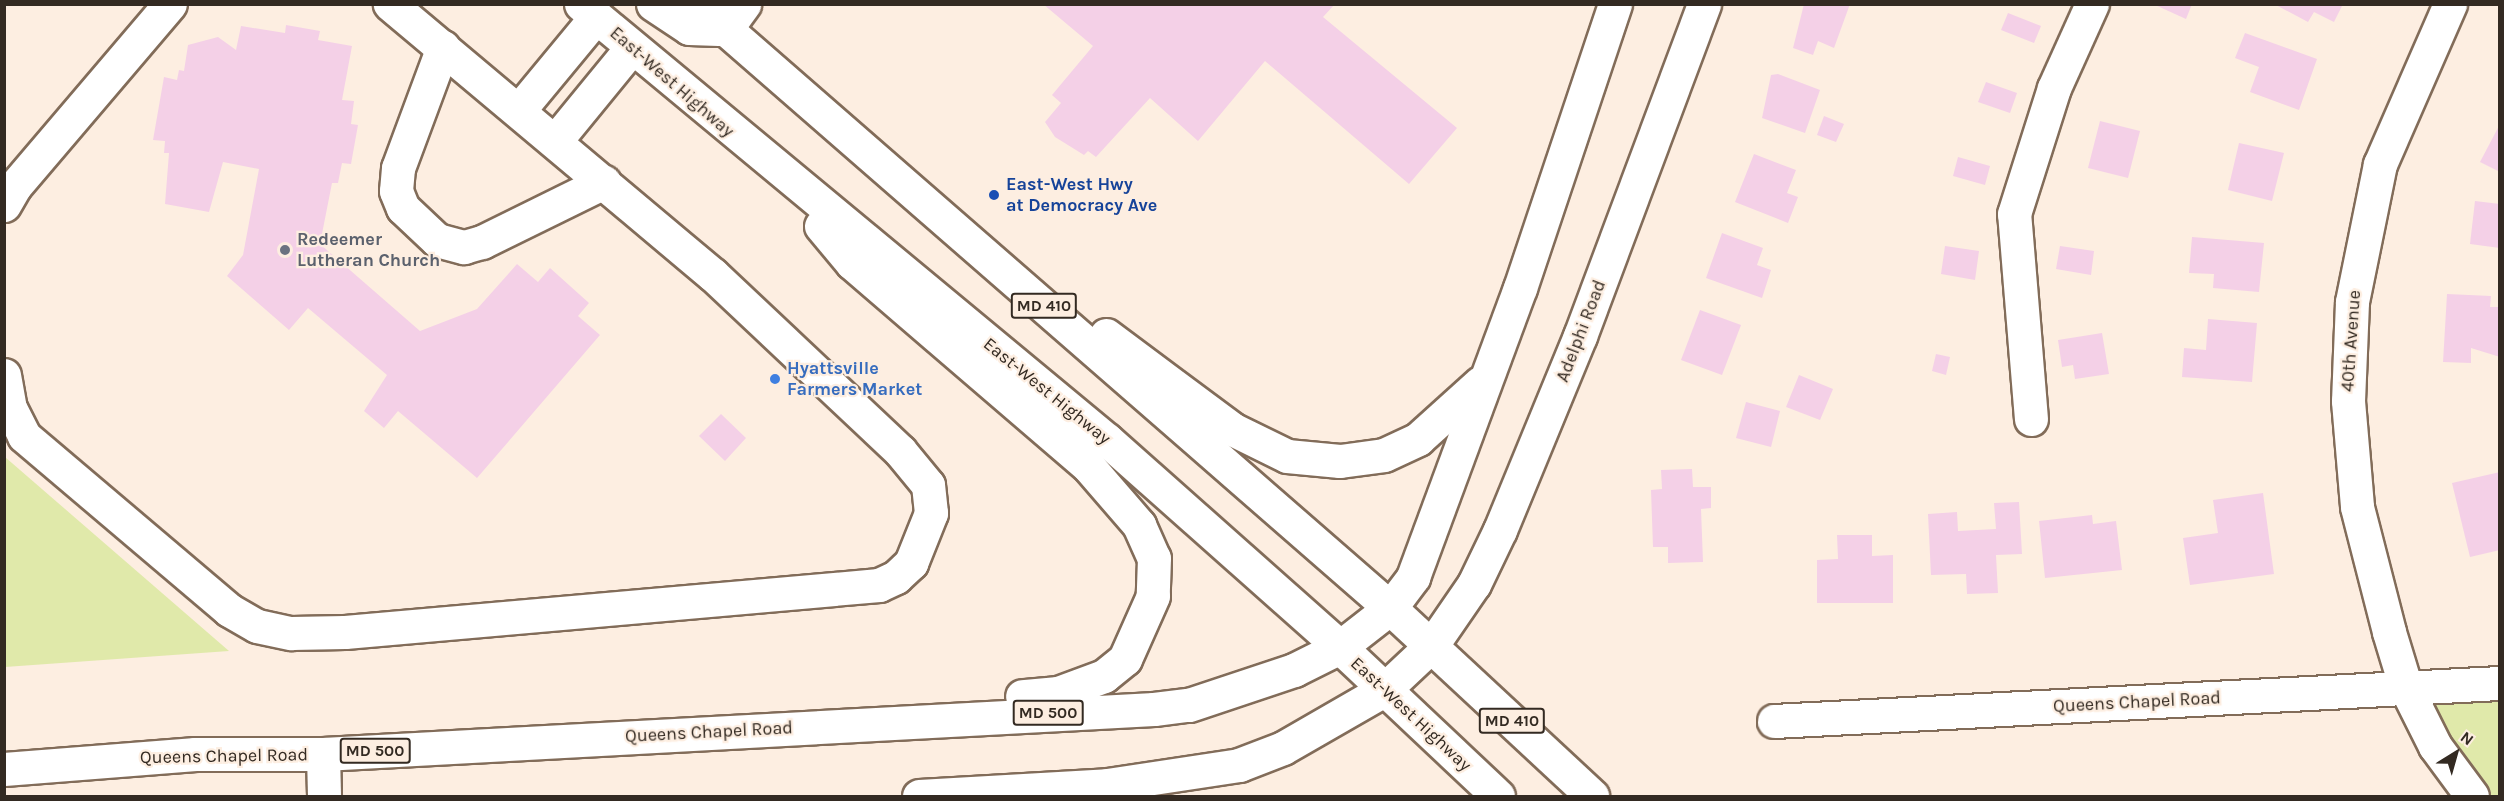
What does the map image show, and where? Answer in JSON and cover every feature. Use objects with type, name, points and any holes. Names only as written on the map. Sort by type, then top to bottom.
[{"type":"main road","points":[[4,206],[15,186],[170,4]]},
{"type":"main road","points":[[4,375],[10,408],[24,436],[229,610],[256,626],[291,633],[357,631],[879,585],[896,577],[924,537],[932,513],[928,485],[900,451],[713,275],[556,140],[390,4]]},
{"type":"main road","points":[[653,4],[689,28],[735,17]]},
{"type":"main road","name":"MD 410","points":[[698,4],[735,17],[892,174],[1432,645],[1592,796]]},
{"type":"main road","points":[[1390,608],[1413,577],[1488,376],[1615,4]]},
{"type":"main road","name":"Adelphi Road","points":[[1432,645],[1474,584],[1500,530],[1580,336],[1704,4]]},
{"type":"main road","points":[[2031,419],[2014,214],[2054,88],[2092,4]]},
{"type":"main road","name":"40th Avenue","points":[[2450,4],[2380,164],[2352,302],[2348,401],[2357,507],[2406,688],[2435,746],[2472,796]]},
{"type":"main road","points":[[519,110],[589,11]]},
{"type":"main road","name":"East-West Highway","points":[[589,11],[767,164],[1107,440],[1340,647],[1498,796]]},
{"type":"main road","points":[[442,47],[398,168],[396,191],[403,208],[438,240],[464,247],[482,243],[604,182]]},
{"type":"main road","points":[[556,140],[632,47]]},
{"type":"main road","points":[[746,730],[1058,693],[1104,676],[1125,659],[1153,596],[1154,558],[1139,525],[1089,467],[852,263],[767,164]]},
{"type":"main road","points":[[892,174],[1232,429],[1287,456],[1340,461],[1384,455],[1418,439],[1488,376]]},
{"type":"main road","name":"Queens Chapel Road","points":[[4,769],[195,754],[323,754],[1189,705],[1294,670],[1340,647],[1390,608]]},
{"type":"main road","points":[[919,796],[982,795],[1107,785],[1239,765],[1283,748],[1384,690],[1432,645]]},
{"type":"main road","name":"Queens Chapel Road","points":[[1774,721],[2499,683]]},
{"type":"main road","points":[[323,754],[324,796]]},
{"type":"green space","points":[[5,457],[229,651],[5,667]]},
{"type":"green space","points":[[2499,683],[2499,796],[2472,796],[2406,688]]},
{"type":"building","points":[[1043,4],[1335,4],[1323,17],[1457,128],[1409,184],[1265,61],[1198,141],[1150,98],[1096,157],[1088,151],[1084,155],[1055,137],[1045,122],[1061,103],[1052,95],[1093,46]]},
{"type":"building","points":[[1804,4],[1850,4],[1834,48],[1818,41],[1813,55],[1793,48]]},
{"type":"building","points":[[2153,4],[2192,4],[2186,19]]},
{"type":"building","points":[[2274,4],[2343,4],[2334,22],[2314,12],[2308,22]]},
{"type":"building","points":[[2008,13],[2041,26],[2034,43],[2001,30]]},
{"type":"building","name":"Redeemer Lutheran Church","points":[[286,25],[320,31],[318,40],[352,46],[342,100],[354,101],[351,124],[358,125],[351,164],[342,163],[338,183],[332,183],[320,244],[420,331],[477,309],[517,264],[538,282],[550,268],[589,303],[578,316],[600,335],[477,478],[398,411],[384,428],[364,411],[387,375],[308,308],[289,330],[227,276],[243,255],[259,169],[223,162],[209,212],[165,204],[169,153],[164,153],[165,141],[153,140],[164,77],[177,80],[179,70],[184,71],[188,45],[218,37],[236,50],[241,26],[285,33]]},
{"type":"building","points":[[2245,33],[2317,59],[2299,110],[2250,92],[2259,67],[2235,58]]},
{"type":"building","points":[[1778,74],[1820,90],[1805,133],[1762,118],[1771,75]]},
{"type":"building","points":[[1986,82],[2017,93],[2010,113],[1978,102]]},
{"type":"building","points":[[1824,116],[1844,124],[1836,142],[1817,135]]},
{"type":"building","points":[[2100,121],[2140,131],[2128,178],[2088,168]]},
{"type":"building","points":[[2500,124],[2500,172],[2480,162]]},
{"type":"building","points":[[2239,143],[2284,153],[2272,201],[2228,190]]},
{"type":"building","points":[[1754,154],[1796,170],[1787,193],[1798,197],[1788,223],[1735,202]]},
{"type":"building","points":[[1958,157],[1990,166],[1985,185],[1953,176]]},
{"type":"building","points":[[2475,201],[2500,204],[2500,248],[2470,244]]},
{"type":"building","points":[[1722,233],[1763,248],[1757,265],[1771,270],[1762,298],[1706,278]]},
{"type":"building","points":[[2192,237],[2264,243],[2259,292],[2213,288],[2214,274],[2189,273]]},
{"type":"building","points":[[1945,246],[1979,251],[1975,280],[1941,274]]},
{"type":"building","points":[[2060,246],[2094,251],[2091,275],[2056,269]]},
{"type":"building","points":[[2447,294],[2491,296],[2490,307],[2500,307],[2500,357],[2471,348],[2471,363],[2443,362]]},
{"type":"building","points":[[1700,310],[1741,325],[1722,375],[1681,360]]},
{"type":"building","points":[[2208,319],[2257,323],[2252,382],[2182,377],[2184,348],[2206,350]]},
{"type":"building","points":[[2102,333],[2109,374],[2075,379],[2073,365],[2062,367],[2058,340]]},
{"type":"building","points":[[1936,354],[1950,357],[1946,375],[1932,371]]},
{"type":"building","points":[[1799,375],[1833,389],[1820,420],[1786,407]]},
{"type":"building","points":[[1746,402],[1780,411],[1771,447],[1736,438]]},
{"type":"building","points":[[721,414],[746,438],[725,461],[699,436]]},
{"type":"building","points":[[1692,469],[1693,487],[1711,487],[1711,508],[1701,509],[1703,562],[1668,563],[1668,547],[1653,547],[1651,490],[1662,489],[1661,470]]},
{"type":"building","points":[[2500,472],[2500,550],[2470,557],[2452,483]]},
{"type":"building","points":[[2263,493],[2274,574],[2190,585],[2183,538],[2218,533],[2213,500]]},
{"type":"building","points":[[2019,502],[2022,554],[1996,555],[1998,593],[1967,594],[1966,574],[1931,575],[1928,514],[1957,512],[1958,531],[1996,529],[1994,503]]},
{"type":"building","points":[[2092,515],[2093,524],[2116,521],[2122,570],[2045,578],[2039,521]]},
{"type":"building","points":[[1837,535],[1872,535],[1872,556],[1893,555],[1893,603],[1817,603],[1817,560],[1838,559]]},
{"type":"place","name":"East-West Hwy at Democracy Ave","points":[[994,195]]},
{"type":"place","name":"Redeemer Lutheran Church","points":[[285,250]]},
{"type":"place","name":"Hyattsville Farmers Market","points":[[775,379]]}]
